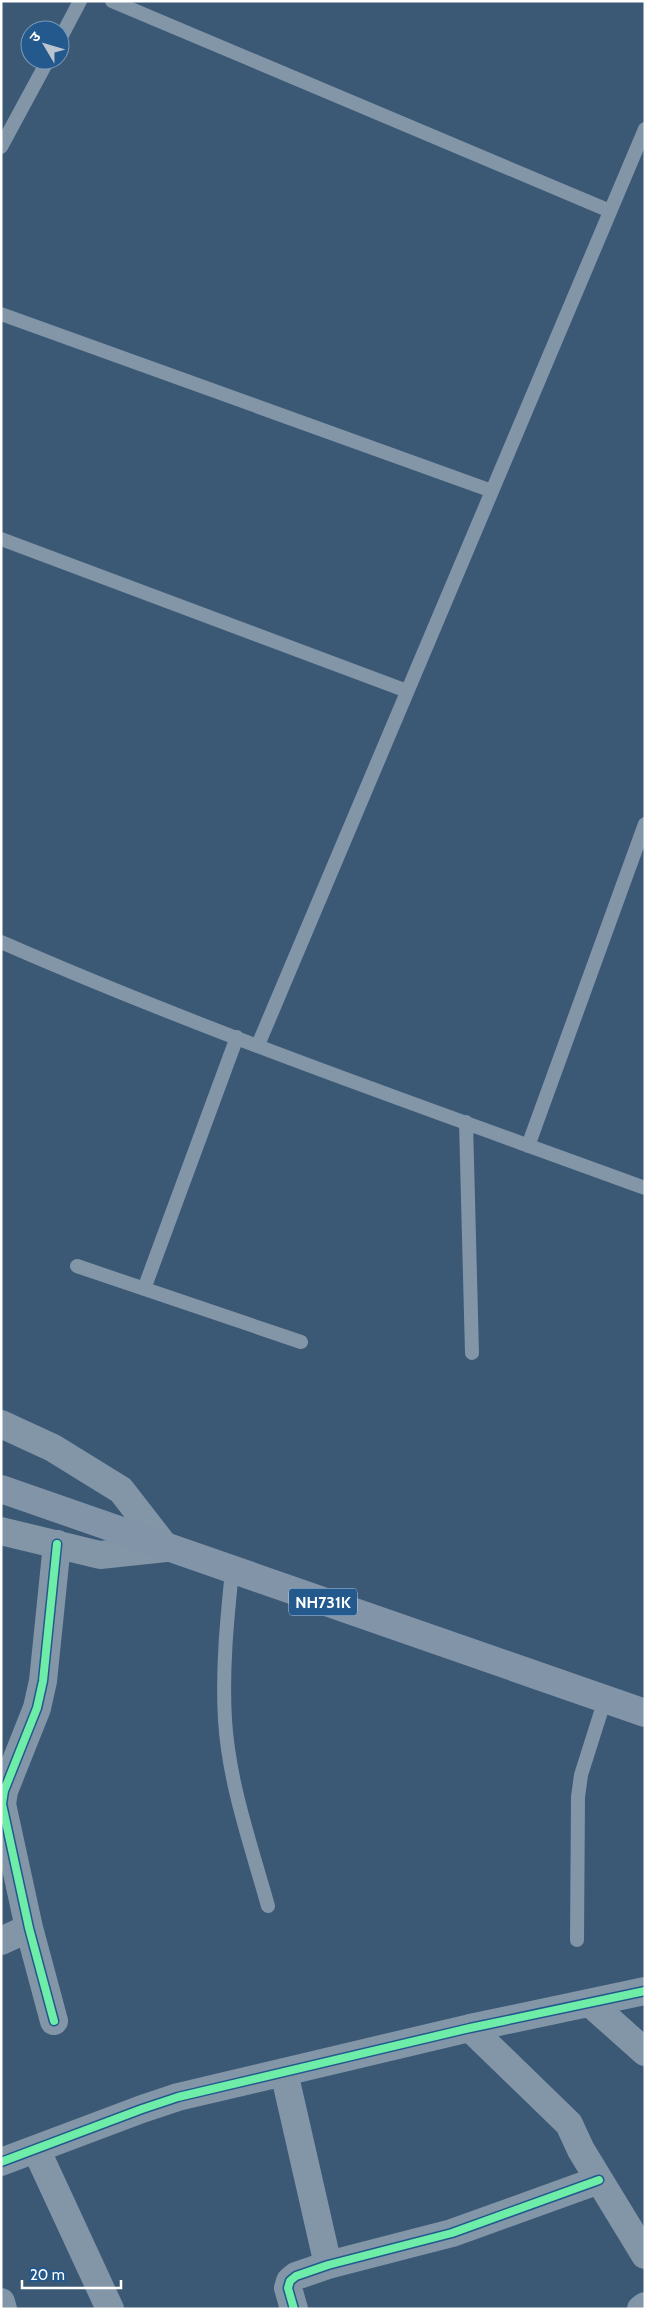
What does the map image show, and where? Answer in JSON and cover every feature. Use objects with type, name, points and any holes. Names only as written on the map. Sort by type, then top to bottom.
[{"type":"highway","name":"NH731K","points":[[1,1489],[232,1571],[645,1713]]},
{"type":"street","points":[[1,1424],[53,1448],[121,1490],[166,1548]]},
{"type":"street","points":[[1,1530],[100,1555],[166,1548]]},
{"type":"street","points":[[54,2021],[29,1928],[2,1804],[3,1792],[37,1708],[42,1681],[57,1544]]},
{"type":"street","points":[[1,1941],[29,1928]]},
{"type":"street","points":[[1,2162],[178,2097],[470,2028],[645,1991]]},
{"type":"street","points":[[590,2003],[645,2052]]},
{"type":"street","points":[[470,2028],[569,2124],[581,2150],[645,2255]]},
{"type":"street","points":[[284,2072],[328,2265]]},
{"type":"street","points":[[36,2149],[110,2309]]},
{"type":"street","points":[[294,2309],[288,2288],[290,2281],[296,2276],[328,2265],[452,2233],[599,2180]]},
{"type":"street","points":[[1,2302],[3,2309]]},
{"type":"street","points":[[641,2309],[645,2306]]},
{"type":"lane","points":[[70,20],[80,1]]},
{"type":"lane","points":[[112,1],[610,210]]},
{"type":"lane","points":[[1,147],[43,70]]},
{"type":"lane","points":[[258,1045],[645,128]]},
{"type":"lane","points":[[1,314],[492,491]]},
{"type":"lane","points":[[1,539],[407,691]]},
{"type":"lane","points":[[528,1146],[645,824]]},
{"type":"lane","points":[[1,942],[92,982],[645,1188]]},
{"type":"lane","points":[[144,1289],[237,1037]]},
{"type":"lane","points":[[466,1122],[472,1353]]},
{"type":"lane","points":[[77,1266],[301,1342]]},
{"type":"lane","points":[[232,1571],[224,1648],[225,1720],[237,1798],[268,1906]]},
{"type":"lane","points":[[577,1940],[578,1797],[581,1775],[605,1699]]},
{"type":"cycle path","points":[[54,2021],[29,1928],[2,1804],[4,1791],[37,1708],[43,1681],[57,1544]]},
{"type":"cycle path","points":[[1,2162],[178,2097],[470,2028],[645,1991]]},
{"type":"cycle path","points":[[294,2309],[288,2288],[290,2281],[296,2276],[328,2265],[452,2233],[599,2180]]}]
